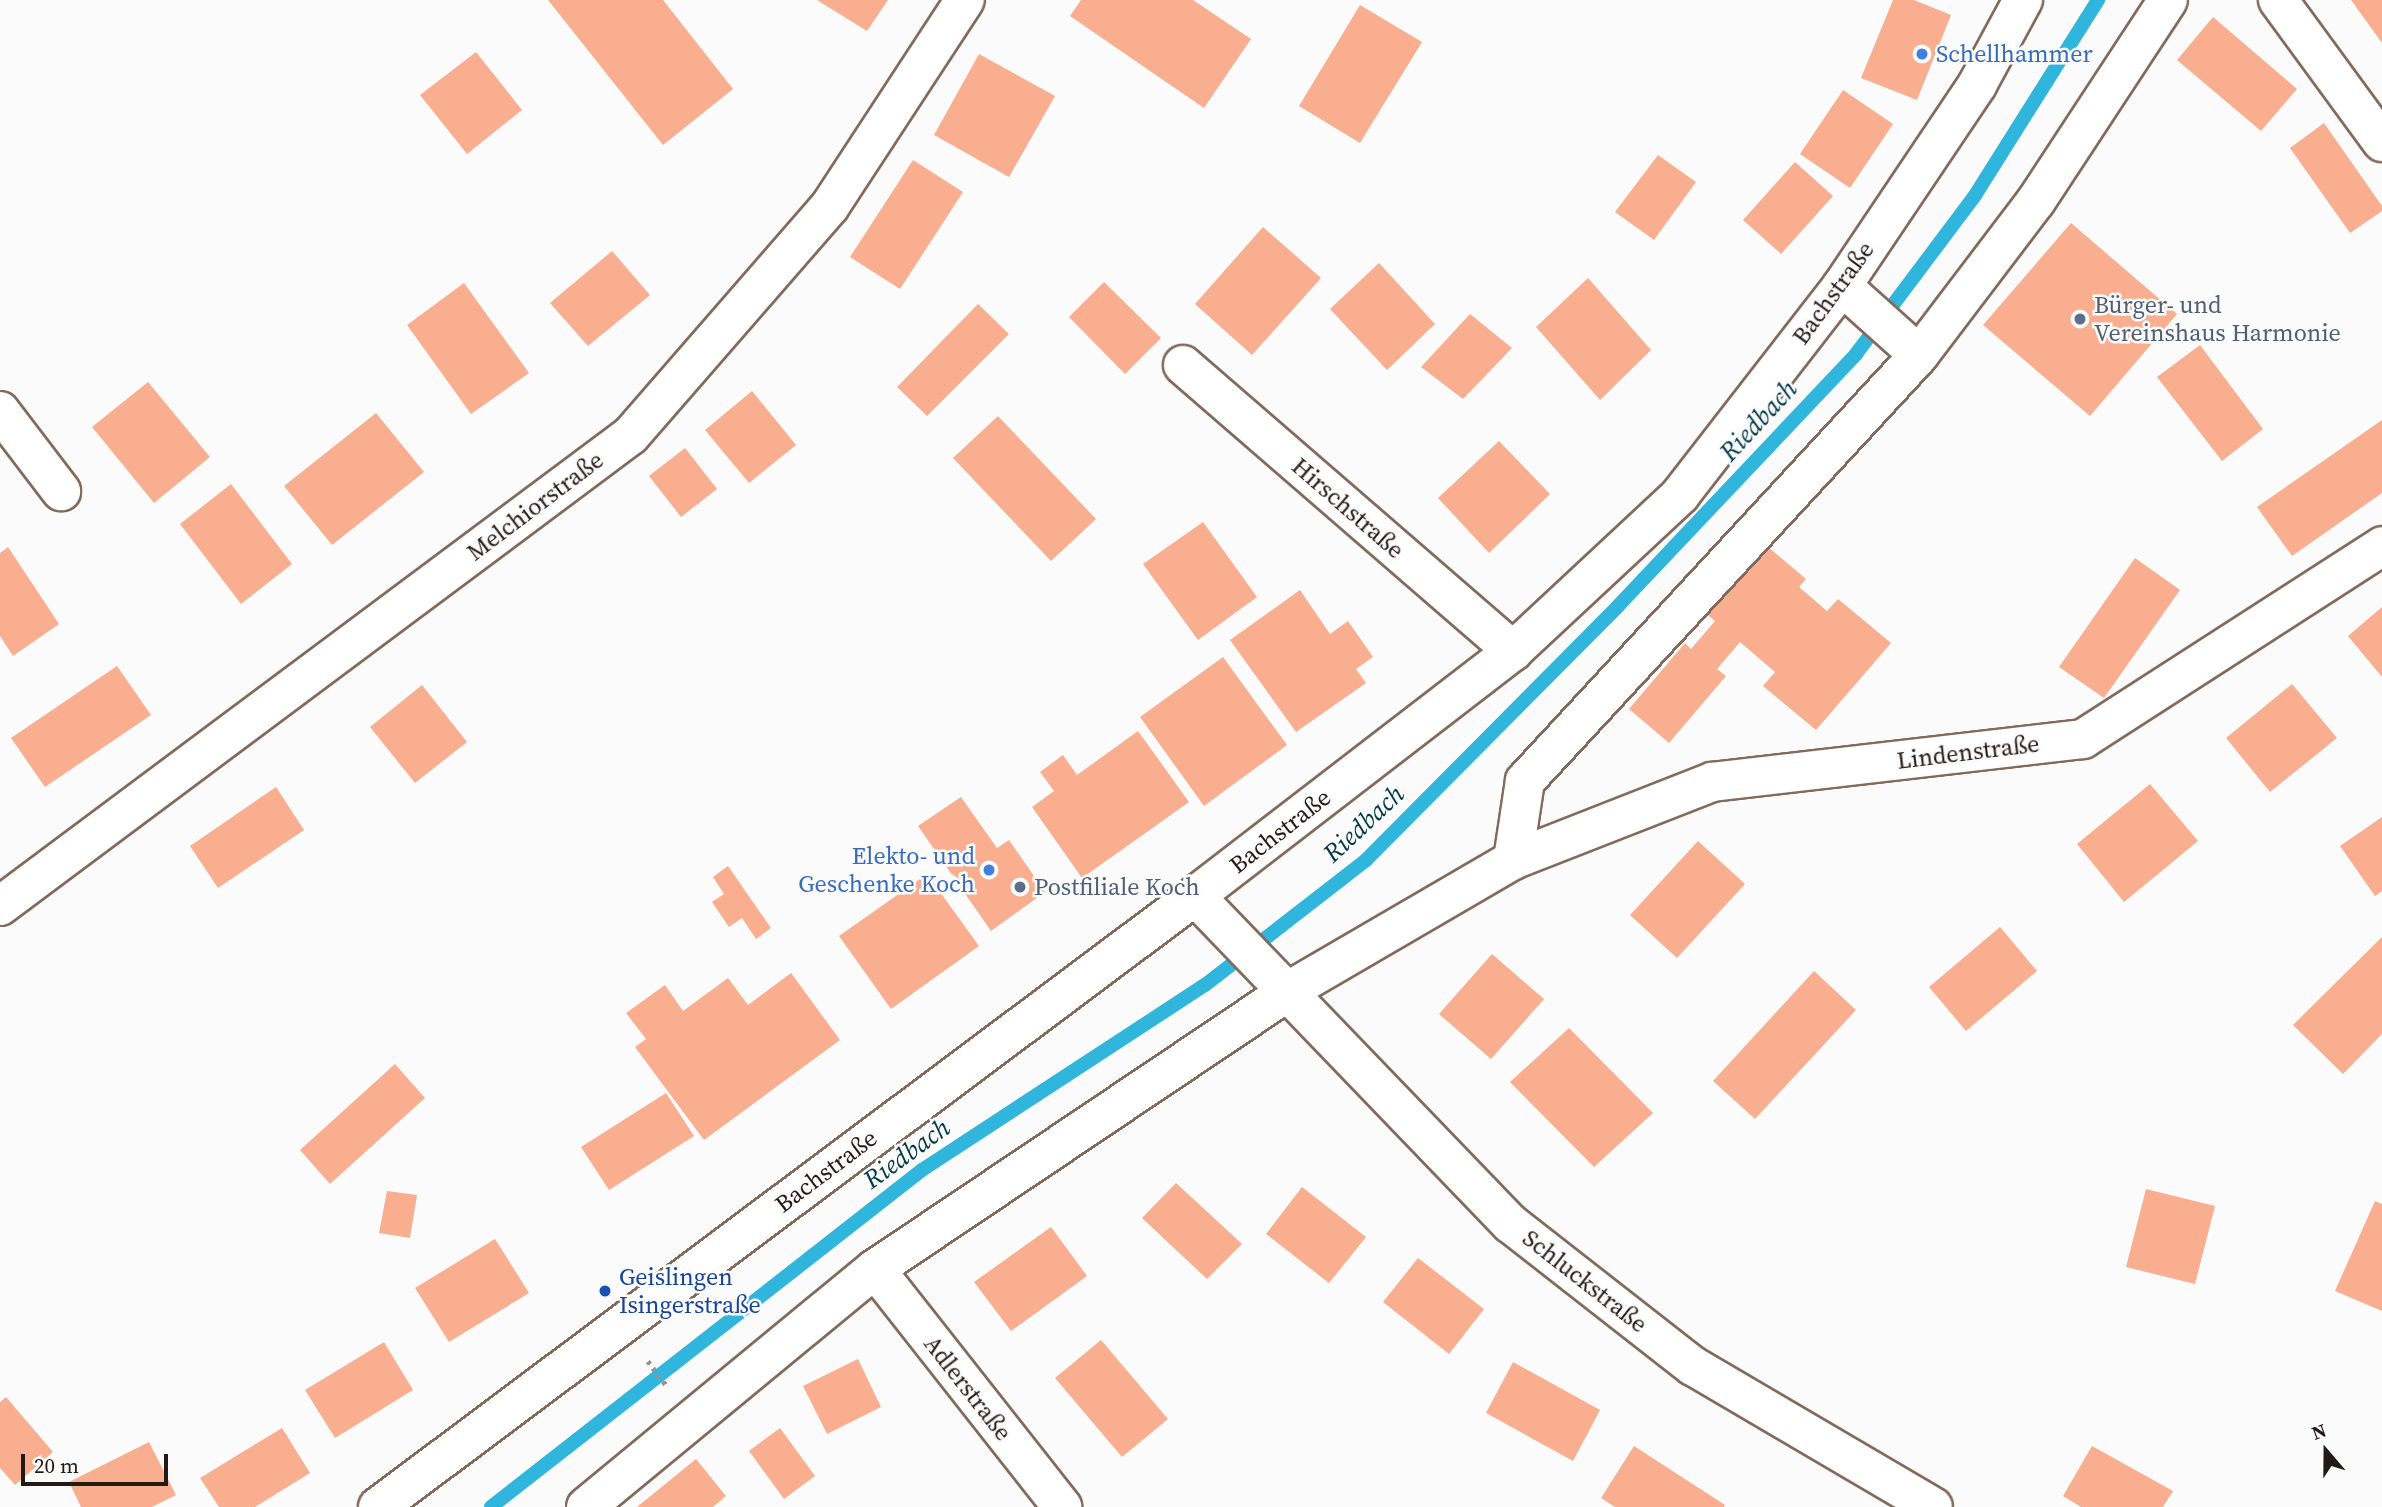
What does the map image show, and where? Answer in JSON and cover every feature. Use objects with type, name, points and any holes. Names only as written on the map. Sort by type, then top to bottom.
[{"type":"street","name":"Melchiorstraße","points":[[0,906],[631,435],[830,206],[965,0]]},
{"type":"street","name":"Bachstraße","points":[[378,1507],[1195,897],[1513,651],[1680,495],[1852,296],[1977,85],[2023,0]]},
{"type":"street","points":[[586,1507],[875,1269],[1280,982],[1513,860],[1525,781],[2036,201],[2168,0]]},
{"type":"street","points":[[2278,0],[2382,142]]},
{"type":"street","points":[[1852,296],[1910,347]]},
{"type":"street","name":"Hirschstraße","points":[[1183,365],[1513,651]]},
{"type":"street","points":[[0,411],[61,491]]},
{"type":"street","name":"Lindenstraße","points":[[1513,860],[1713,782],[2083,739],[2382,546]]},
{"type":"street","name":"Schluckstraße","points":[[1195,897],[1511,1224],[1693,1366],[1933,1507]]},
{"type":"street","name":"Adlerstraße","points":[[875,1269],[1062,1507]]},
{"type":"path","points":[[620,1324],[693,1419]]},
{"type":"building","points":[[548,0],[663,0],[733,89],[663,145]]},
{"type":"building","points":[[817,0],[888,0],[867,31]]},
{"type":"building","points":[[1081,0],[1193,0],[1251,39],[1204,108],[1070,16]]},
{"type":"building","points":[[1893,0],[1914,0],[1951,15],[1917,100],[1861,78]]},
{"type":"building","points":[[2351,0],[2382,0],[2382,43]]},
{"type":"building","points":[[1360,5],[1422,42],[1360,143],[1299,106]]},
{"type":"building","points":[[2213,17],[2297,89],[2261,131],[2177,60]]},
{"type":"building","points":[[476,52],[522,110],[467,154],[420,95]]},
{"type":"building","points":[[979,54],[1055,96],[1009,177],[934,135]]},
{"type":"building","points":[[1843,90],[1893,124],[1850,188],[1800,154]]},
{"type":"building","points":[[2324,123],[2382,206],[2382,211],[2350,233],[2290,148]]},
{"type":"building","points":[[1658,155],[1696,182],[1654,240],[1615,212]]},
{"type":"building","points":[[913,160],[963,192],[900,289],[850,257]]},
{"type":"building","points":[[1795,162],[1833,196],[1781,254],[1743,220]]},
{"type":"building","name":"Bürger- und Vereinshaus Harmonie","points":[[2071,223],[2177,314],[2090,416],[1983,325]]},
{"type":"building","points":[[1263,227],[1321,278],[1252,355],[1195,304]]},
{"type":"building","points":[[612,251],[650,295],[588,346],[550,303]]},
{"type":"building","points":[[1379,263],[1435,324],[1387,370],[1330,309]]},
{"type":"building","points":[[1588,278],[1651,350],[1600,400],[1536,327]]},
{"type":"building","points":[[1104,282],[1161,338],[1125,374],[1069,317]]},
{"type":"building","points":[[464,283],[529,373],[471,414],[407,325]]},
{"type":"building","points":[[978,304],[1009,334],[927,416],[897,387]]},
{"type":"building","points":[[1470,314],[1512,348],[1463,399],[1421,367]]},
{"type":"building","points":[[2200,345],[2263,429],[2222,461],[2157,377]]},
{"type":"building","points":[[148,382],[210,457],[154,503],[92,427]]},
{"type":"building","points":[[752,391],[796,445],[749,483],[705,430]]},
{"type":"building","points":[[376,413],[424,472],[332,545],[284,486]]},
{"type":"building","points":[[998,416],[1096,519],[1051,561],[953,458]]},
{"type":"building","points":[[2382,420],[2382,493],[2292,556],[2257,507]]},
{"type":"building","points":[[1499,441],[1550,494],[1489,553],[1438,498]]},
{"type":"building","points":[[685,448],[717,489],[681,517],[649,476]]},
{"type":"building","points":[[231,484],[292,564],[241,604],[180,524]]},
{"type":"building","points":[[1203,522],[1257,597],[1198,640],[1143,564]]},
{"type":"building","points":[[1761,541],[1806,579],[1799,587],[1827,611],[1838,599],[1891,643],[1816,730],[1763,686],[1775,672],[1740,642],[1717,669],[1726,676],[1669,743],[1629,709],[1685,643],[1691,649],[1715,621],[1703,611]]},
{"type":"building","points":[[8,547],[59,624],[13,656],[0,636],[0,553]]},
{"type":"building","points":[[2135,558],[2180,590],[2104,698],[2059,667]]},
{"type":"building","points":[[1300,590],[1330,634],[1348,621],[1373,657],[1356,669],[1366,683],[1296,732],[1230,640]]},
{"type":"building","points":[[2382,607],[2382,677],[2348,636]]},
{"type":"building","points":[[1223,657],[1287,745],[1204,806],[1140,717]]},
{"type":"building","points":[[117,666],[151,715],[45,787],[11,738]]},
{"type":"building","points":[[2292,684],[2337,738],[2270,792],[2226,738]]},
{"type":"building","points":[[422,685],[467,742],[415,783],[370,727]]},
{"type":"building","points":[[1138,731],[1189,802],[1082,878],[1032,807],[1054,791],[1040,772],[1063,755],[1077,775]]},
{"type":"building","points":[[2150,784],[2198,841],[2124,902],[2077,844]]},
{"type":"building","points":[[276,787],[304,830],[218,888],[190,846]]},
{"type":"building","name":"Elekto- und Geschenke Koch","points":[[961,797],[997,848],[1009,840],[1045,892],[991,931],[918,826]]},
{"type":"building","points":[[2382,817],[2382,891],[2375,896],[2340,846]]},
{"type":"building","points":[[1698,841],[1745,884],[1677,958],[1630,915]]},
{"type":"building","points":[[728,866],[771,928],[756,939],[742,918],[729,927],[712,902],[724,894],[713,877]]},
{"type":"building","points":[[927,874],[979,946],[891,1009],[839,936]]},
{"type":"building","points":[[2000,927],[2037,971],[1966,1031],[1929,987]]},
{"type":"building","points":[[2382,937],[2382,1034],[2343,1074],[2293,1025]]},
{"type":"building","points":[[1492,954],[1544,999],[1491,1059],[1439,1014]]},
{"type":"building","points":[[1814,971],[1856,1010],[1755,1119],[1713,1081]]},
{"type":"building","points":[[791,973],[840,1040],[704,1140],[635,1047],[646,1039],[626,1013],[665,985],[683,1011],[728,978],[748,1005]]},
{"type":"building","points":[[1569,1028],[1653,1113],[1594,1167],[1510,1082]]},
{"type":"building","points":[[395,1064],[425,1098],[330,1184],[300,1150]]},
{"type":"building","points":[[666,1093],[694,1136],[609,1190],[581,1147]]},
{"type":"building","points":[[1176,1183],[1242,1244],[1207,1279],[1142,1218]]},
{"type":"building","points":[[1302,1187],[1366,1237],[1329,1283],[1266,1234]]},
{"type":"building","points":[[2146,1189],[2215,1206],[2195,1284],[2126,1267]]},
{"type":"building","points":[[387,1191],[417,1195],[410,1238],[379,1233]]},
{"type":"building","points":[[2375,1201],[2382,1204],[2382,1311],[2335,1291]]},
{"type":"building","points":[[1051,1227],[1087,1276],[1011,1331],[974,1282]]},
{"type":"building","points":[[495,1239],[529,1293],[449,1342],[415,1288]]},
{"type":"building","points":[[1418,1258],[1484,1309],[1449,1354],[1383,1302]]},
{"type":"building","points":[[1101,1340],[1168,1419],[1122,1457],[1055,1378]]},
{"type":"building","points":[[384,1342],[413,1390],[335,1438],[305,1390]]},
{"type":"building","points":[[858,1359],[881,1407],[827,1434],[803,1386]]},
{"type":"building","points":[[1513,1362],[1600,1410],[1573,1461],[1486,1413]]},
{"type":"building","points":[[6,1397],[53,1452],[15,1485],[0,1468],[0,1402]]},
{"type":"building","points":[[282,1428],[310,1473],[255,1507],[219,1507],[200,1478]]},
{"type":"building","points":[[780,1428],[815,1476],[784,1499],[749,1451]]},
{"type":"building","points":[[149,1442],[176,1495],[152,1507],[81,1507],[69,1482]]},
{"type":"building","points":[[1634,1446],[1725,1505],[1724,1507],[1615,1507],[1601,1498]]},
{"type":"building","points":[[2092,1446],[2173,1491],[2163,1507],[2081,1507],[2063,1496]]},
{"type":"building","points":[[696,1459],[726,1496],[713,1507],[637,1507]]},
{"type":"waterway","name":"Riedbach","points":[[491,1507],[922,1170],[1205,985],[1366,860],[1618,606],[1856,354],[1974,197],[2098,0]]},
{"type":"place","name":"Schellhammer","points":[[1922,54]]},
{"type":"place","name":"Bürger- und Vereinshaus Harmonie","points":[[2080,319]]},
{"type":"place","name":"Elekto- und Geschenke Koch","points":[[989,870]]},
{"type":"place","name":"Postfiliale Koch","points":[[1020,887]]},
{"type":"place","name":"Geislingen Isingerstraße","points":[[605,1291]]}]
